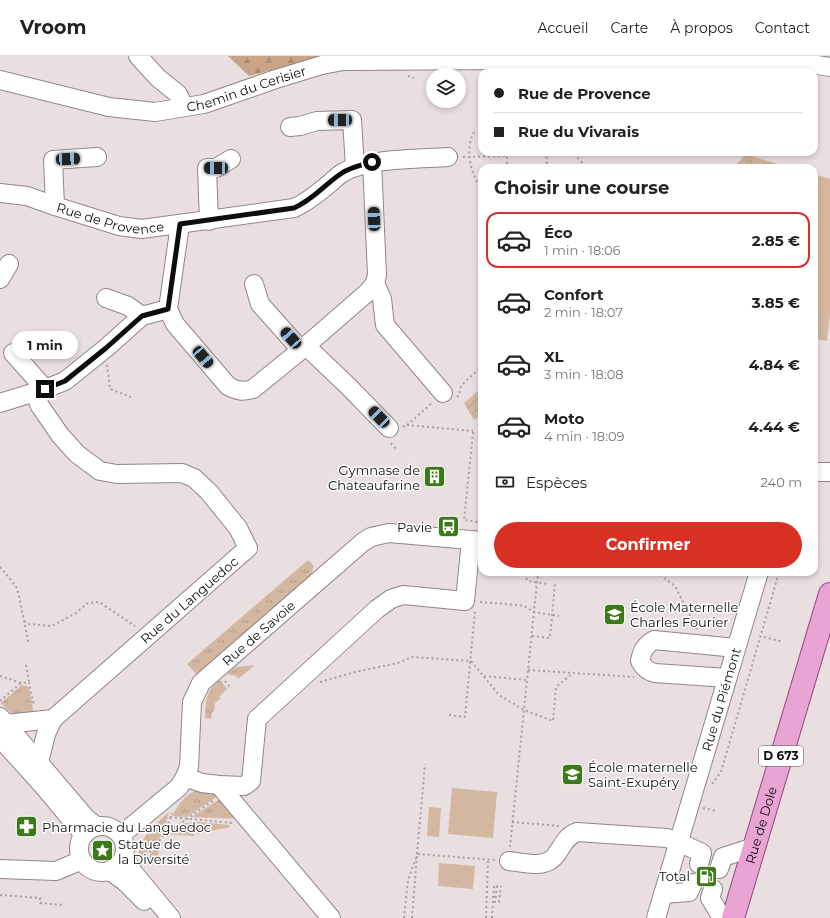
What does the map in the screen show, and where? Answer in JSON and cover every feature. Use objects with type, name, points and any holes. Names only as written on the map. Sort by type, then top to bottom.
[{"type":"main road","name":"Rue de Dole","points":[[733,918],[830,594]]},
{"type":"main road","name":"Rue de Dole","points":[[747,918],[830,633]]},
{"type":"street","points":[[138,56],[158,78],[178,94],[184,107]]},
{"type":"street","name":"Chemin du Cerisier","points":[[0,80],[109,107],[155,112],[204,104],[322,65],[343,61],[450,58],[719,57],[799,62],[830,67]]},
{"type":"street","points":[[180,224],[168,309],[175,324],[228,386],[235,390],[245,391],[252,389],[303,348],[369,291],[375,283],[377,275],[363,165],[352,120],[317,121],[290,127]]},
{"type":"street","points":[[55,206],[53,160],[97,157]]},
{"type":"street","name":"Rue de Provence","points":[[0,193],[28,196],[120,226],[142,229],[209,221],[294,208],[304,204],[342,173],[363,165],[448,157]]},
{"type":"street","points":[[209,221],[207,168],[216,168],[231,159]]},
{"type":"street","points":[[375,283],[382,299],[385,325],[449,396]]},
{"type":"street","points":[[254,284],[260,304],[303,348],[348,386],[389,434]]},
{"type":"street","points":[[106,298],[128,306],[142,316]]},
{"type":"street","points":[[0,403],[40,391],[65,381],[106,348],[142,316],[168,309]]},
{"type":"street","points":[[13,353],[40,391]]},
{"type":"street","name":"Rue du Languedoc","points":[[39,762],[46,734],[45,720],[248,548],[238,528],[209,492],[198,480],[189,475],[182,473],[117,474],[100,471],[77,454],[60,435],[40,406],[40,391]]},
{"type":"street","points":[[818,472],[830,472]]},
{"type":"street","name":"Rue de Savoie","points":[[121,835],[179,788],[185,777],[189,767],[192,702],[201,683],[363,542],[371,537],[389,533],[477,537]]},
{"type":"street","points":[[185,777],[222,789],[244,786],[251,781],[257,719],[377,609],[391,599],[403,595],[471,601],[477,537]]},
{"type":"street","name":"Rue du Piémont","points":[[656,918],[758,576]]},
{"type":"street","points":[[727,678],[655,673],[644,668],[640,661],[642,651],[648,643],[654,640],[736,648]]},
{"type":"street","points":[[2,726],[45,720]]},
{"type":"street","points":[[2,726],[39,762],[86,818],[90,831]]},
{"type":"street","points":[[2,726],[45,788],[90,831]]},
{"type":"street","points":[[222,789],[331,918]]},
{"type":"street","points":[[103,825],[110,827],[121,835],[126,849],[124,856],[117,867],[110,871],[100,872],[89,868],[82,860],[79,848],[80,841],[90,831],[103,825]]},
{"type":"street","points":[[509,861],[535,864],[551,860],[556,855],[566,838],[570,834],[576,832],[667,838],[702,853],[699,864]]},
{"type":"street","points":[[719,869],[723,857],[754,847]]},
{"type":"street","points":[[124,856],[133,872],[172,918]]},
{"type":"street","points":[[0,869],[56,871],[82,860]]},
{"type":"street","points":[[110,871],[124,881],[158,918]]},
{"type":"street","points":[[663,894],[689,892],[693,883]]},
{"type":"street","points":[[713,888],[710,898],[722,918]]},
{"type":"path","points":[[233,56],[253,75],[258,85]]},
{"type":"path","points":[[474,132],[471,140],[470,157],[475,179],[478,184]]},
{"type":"path","points":[[448,157],[506,156],[507,164]]},
{"type":"path","points":[[576,156],[583,164]]},
{"type":"path","points":[[106,348],[110,389],[131,397]]},
{"type":"path","points":[[397,450],[389,434],[394,425],[405,427],[449,396],[459,395],[460,386],[478,370]]},
{"type":"path","points":[[407,425],[473,432],[464,520],[477,522],[477,537]]},
{"type":"path","points":[[0,567],[16,586],[29,645]]},
{"type":"path","points":[[417,854],[509,861],[538,576]]},
{"type":"path","points":[[661,576],[675,586],[698,630]]},
{"type":"path","points":[[763,627],[778,576]]},
{"type":"path","points":[[526,578],[528,581],[548,584]]},
{"type":"path","points":[[532,636],[550,638],[555,584]]},
{"type":"path","points":[[449,715],[465,717],[471,661],[471,601],[524,606],[534,612],[559,616]]},
{"type":"path","points":[[24,621],[29,624],[52,626],[76,613],[88,603],[99,602],[136,626]]},
{"type":"path","points":[[764,637],[783,642]]},
{"type":"path","points":[[320,682],[355,672],[398,663],[412,657],[471,661],[499,695],[524,710],[553,720],[556,688],[573,674]]},
{"type":"path","points":[[26,665],[29,682],[45,720]]},
{"type":"path","points":[[528,670],[573,674],[641,677],[649,671]]},
{"type":"path","points":[[0,676],[21,683],[29,682]]},
{"type":"path","points":[[484,676],[527,680]]},
{"type":"path","points":[[0,701],[21,683]]},
{"type":"path","points":[[227,683],[230,686]]},
{"type":"path","points":[[412,918],[425,764]]},
{"type":"path","points":[[142,863],[164,834],[222,789]]},
{"type":"path","points":[[702,808],[718,811]]},
{"type":"path","points":[[164,834],[172,812]]},
{"type":"path","points":[[170,817],[251,824]]},
{"type":"path","points":[[512,822],[558,826],[566,838]]},
{"type":"path","points":[[404,918],[408,880],[417,854]]},
{"type":"path","points":[[486,918],[488,860]]},
{"type":"path","points":[[492,918],[494,886],[497,886],[496,902],[499,902],[500,886]]},
{"type":"path","points":[[0,894],[40,898],[40,903],[62,905]]},
{"type":"green space","points":[[228,56],[324,56],[249,76]]},
{"type":"green space","points":[[743,156],[751,156],[777,164],[737,164]]},
{"type":"green space","points":[[818,175],[830,179],[830,313],[827,341],[818,340]]},
{"type":"green space","points":[[478,391],[478,417],[474,420],[464,403]]},
{"type":"green space","points":[[308,560],[314,566],[311,575],[197,675],[187,664]]},
{"type":"green space","points":[[255,665],[238,679],[236,676],[227,674],[236,667]]},
{"type":"green space","points":[[220,680],[227,689],[219,697],[221,698],[215,703],[211,719],[205,718],[207,697],[211,689]]},
{"type":"green space","points":[[22,685],[29,687],[34,715],[14,716],[1,703]]},
{"type":"green space","points":[[452,788],[497,792],[493,838],[448,834]]},
{"type":"green space","points":[[199,789],[222,793],[187,817],[172,816],[186,797]]},
{"type":"green space","points":[[223,797],[240,819],[192,817]]},
{"type":"green space","points":[[429,807],[441,808],[439,837],[427,836]]},
{"type":"green space","points":[[169,812],[163,834],[142,857],[139,853],[140,847],[146,835]]},
{"type":"green space","points":[[196,822],[194,836],[167,834],[181,824]]},
{"type":"green space","points":[[197,823],[229,825],[230,827],[197,834]]},
{"type":"green space","points":[[159,843],[158,860],[174,861],[173,864],[146,863],[146,860]]},
{"type":"green space","points":[[439,863],[475,866],[473,889],[438,886]]},
{"type":"place","name":"Gymnase de Chateaufarine","points":[[435,477]]},
{"type":"place","name":"Pavie","points":[[448,527]]},
{"type":"place","name":"École Maternelle Charles Fourier","points":[[615,614]]},
{"type":"place","name":"École maternelle Saint-Exupéry","points":[[572,774]]},
{"type":"place","name":"Pharmacie du Languedoc","points":[[27,827]]},
{"type":"place","name":"Statue de la Diversité","points":[[103,851]]},
{"type":"place","name":"Total","points":[[706,876]]},
{"type":"route","points":[[45,389],[65,381],[106,348],[142,316],[168,309],[180,224],[294,208],[304,204],[342,173],[372,162]]}]
